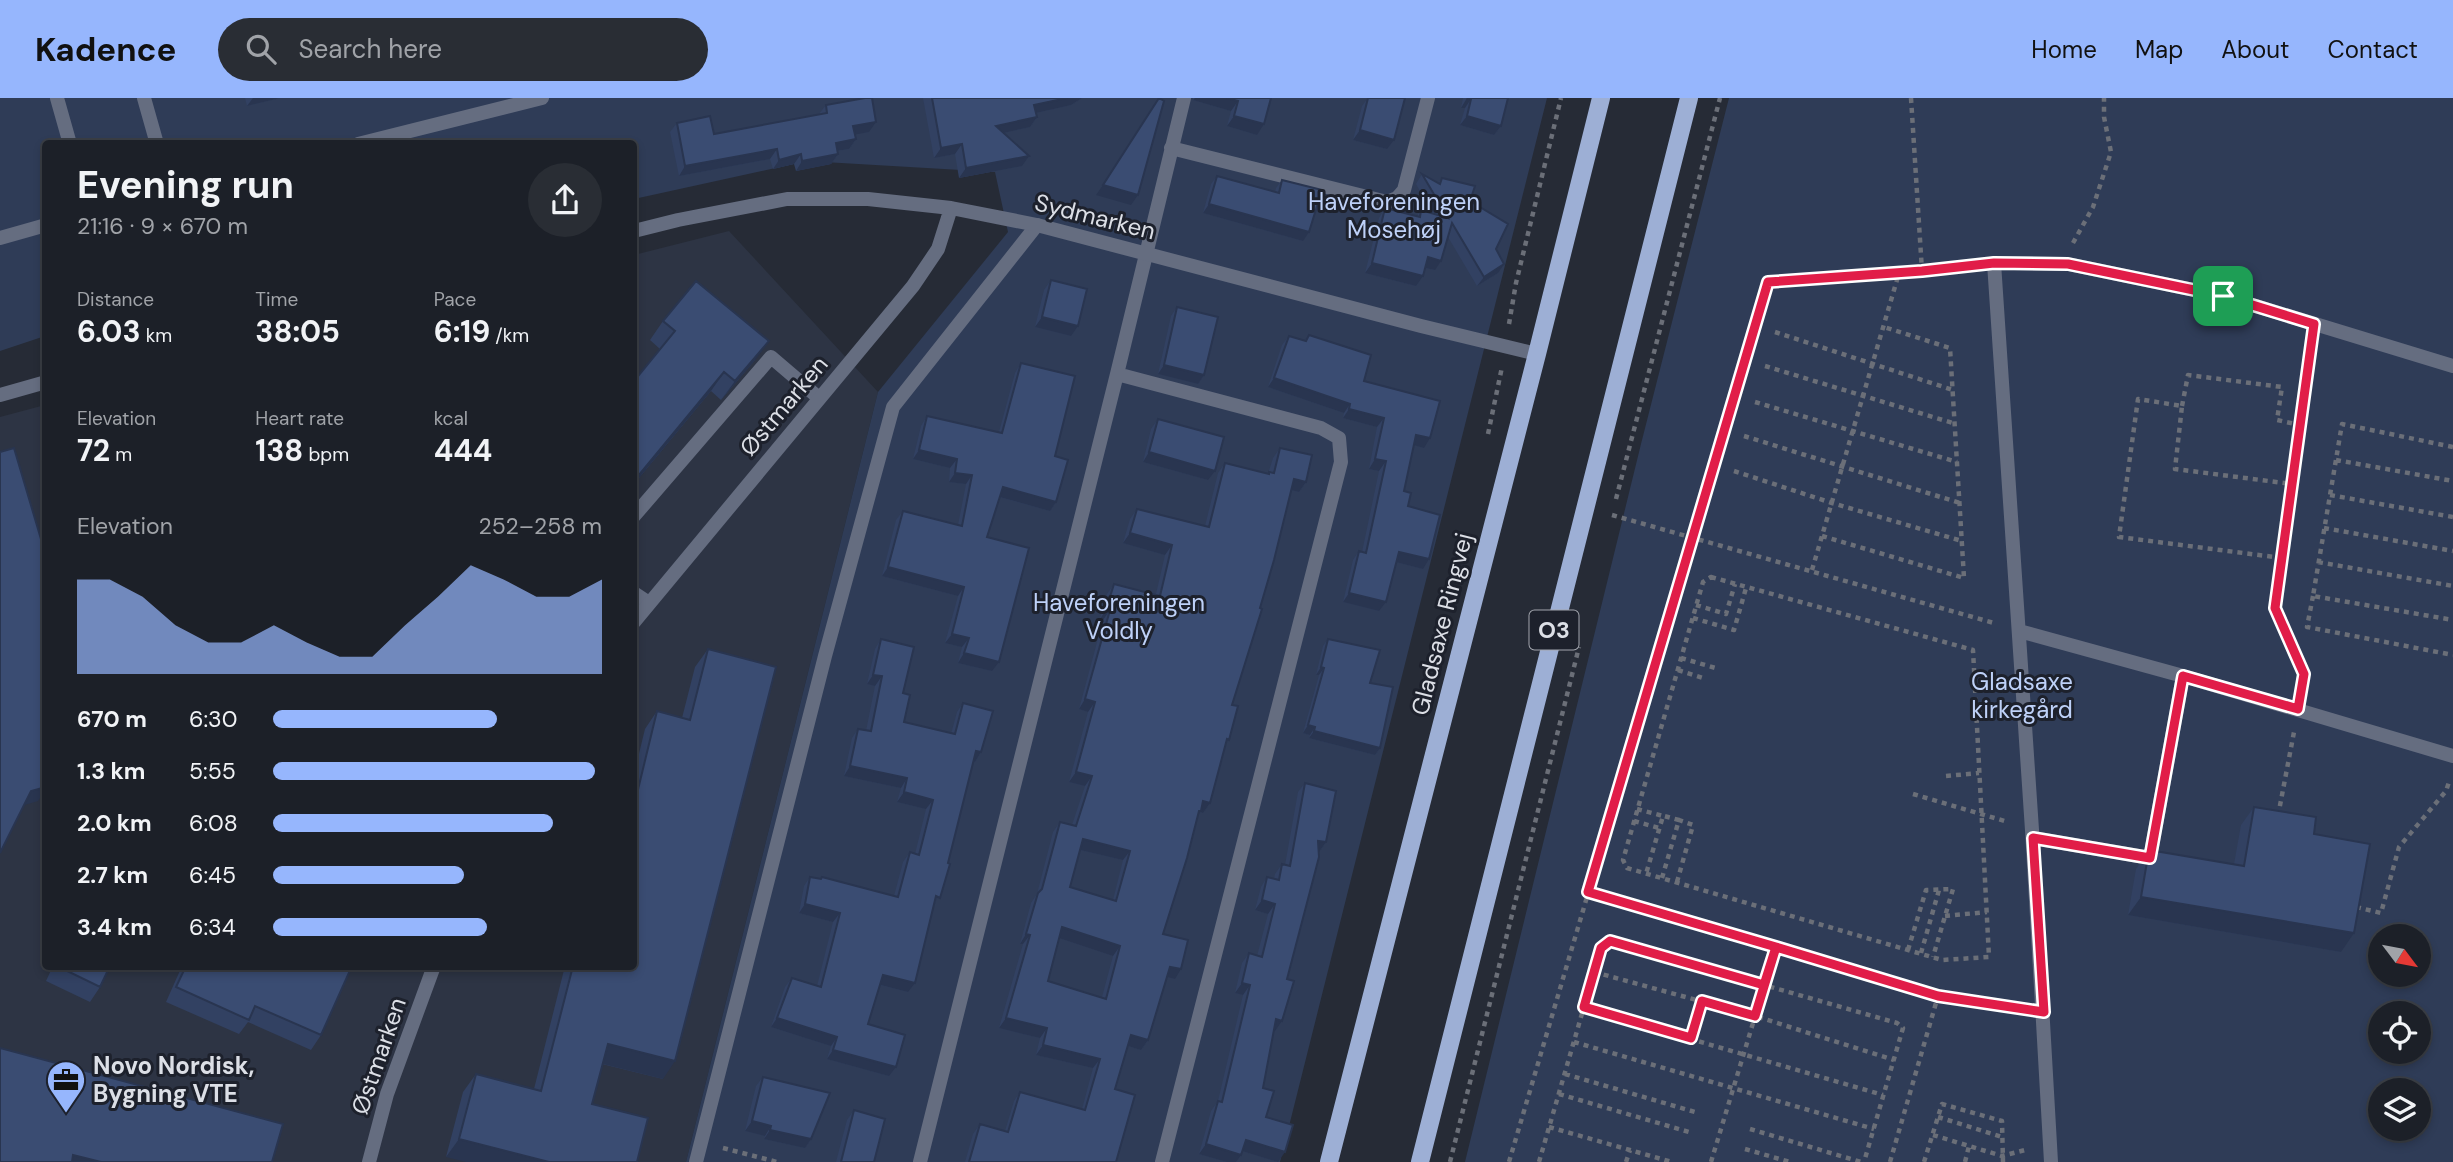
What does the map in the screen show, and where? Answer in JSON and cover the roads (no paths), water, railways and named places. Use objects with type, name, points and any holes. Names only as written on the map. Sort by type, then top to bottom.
[{"type":"main road","name":"Gladsaxe Ringvej","points":[[1329,1162],[1601,98]]},
{"type":"main road","name":"O3","points":[[1420,1162],[1689,98]]},
{"type":"street","points":[[57,98],[69,140]]},
{"type":"street","points":[[144,98],[156,140]]},
{"type":"street","points":[[374,140],[542,98]]},
{"type":"street","points":[[920,1162],[1184,98]]},
{"type":"street","points":[[1171,148],[1387,202],[1397,198],[1404,190],[1428,98]]},
{"type":"street","name":"Sydmarken","points":[[637,230],[788,199],[868,200],[951,208],[1037,225],[1537,354]]},
{"type":"street","name":"Østmarken","points":[[637,618],[913,286],[937,249],[951,208]]},
{"type":"street","points":[[696,1162],[825,656],[893,407],[1037,225]]},
{"type":"street","points":[[0,238],[42,226]]},
{"type":"street","points":[[2051,1162],[2033,834],[1994,263],[2068,264],[2223,296],[2453,366]]},
{"type":"street","points":[[637,513],[771,357],[819,398]]},
{"type":"street","points":[[1117,374],[1321,428],[1339,438],[1341,461],[1162,1162]]},
{"type":"street","points":[[0,395],[42,383]]},
{"type":"street","points":[[637,595],[649,603]]},
{"type":"street","points":[[2019,631],[2298,709],[2453,756]]},
{"type":"street","points":[[2150,858],[2183,676]]},
{"type":"street","points":[[2033,834],[2176,862]]},
{"type":"street","name":"Østmarken","points":[[369,1162],[387,1094],[433,970]]},
{"type":"place","name":"Novo Nordisk, Bygning VTE","points":[[66,1114]]},
{"type":"park label","name":"Haveforeningen Mosehøj","points":[[1394,216]]},
{"type":"park label","name":"Haveforeningen Voldly","points":[[1119,617]]},
{"type":"park label","name":"Gladsaxe kirkegård","points":[[2022,696]]}]
